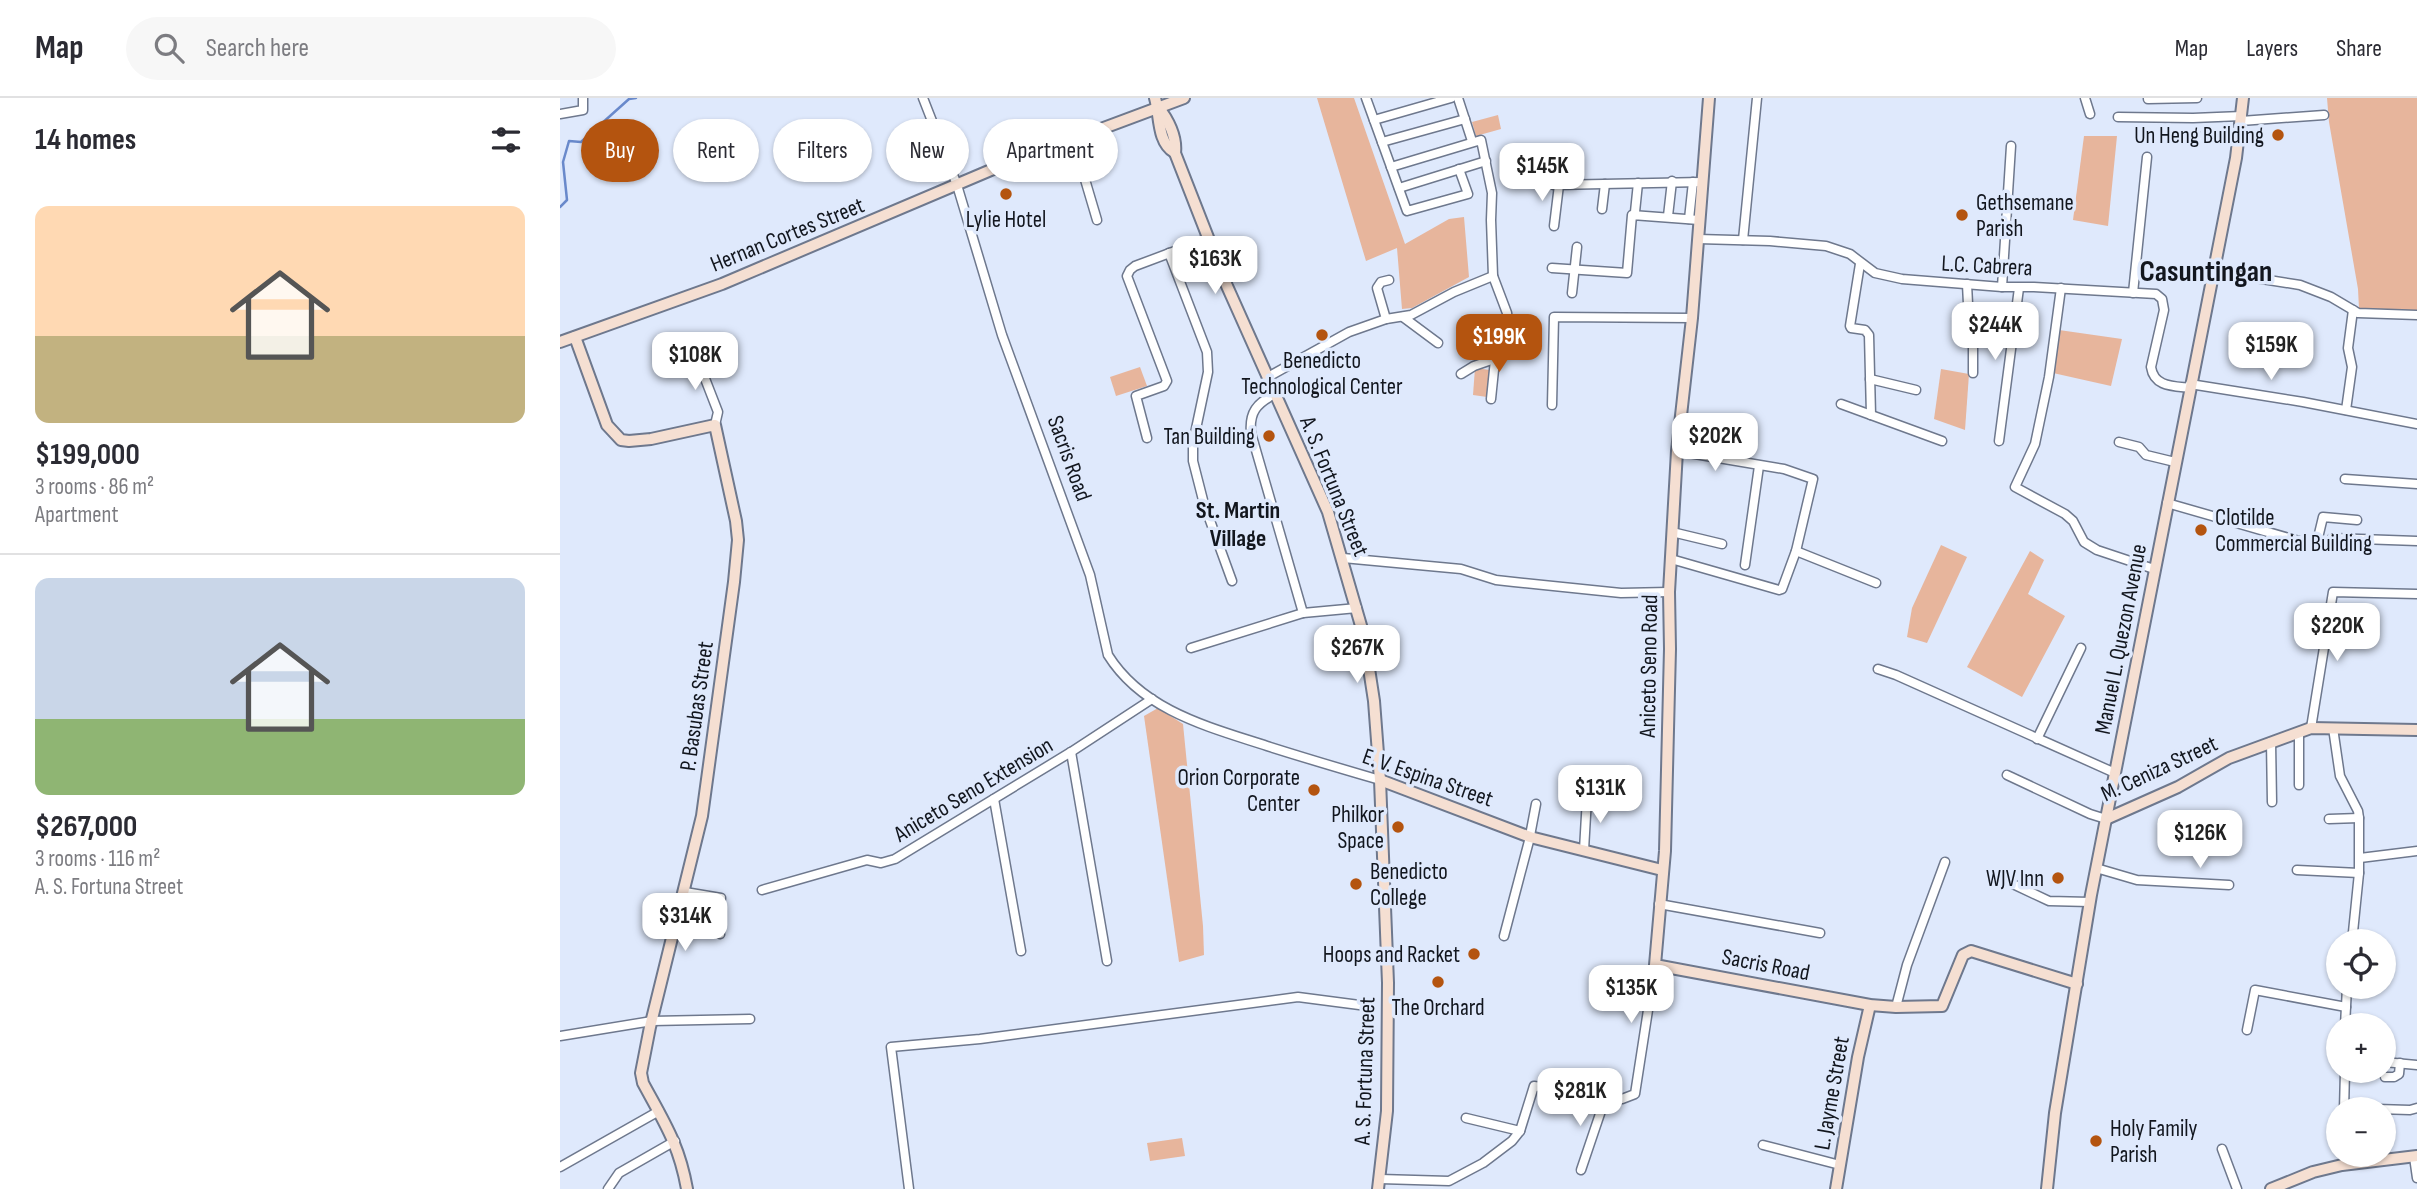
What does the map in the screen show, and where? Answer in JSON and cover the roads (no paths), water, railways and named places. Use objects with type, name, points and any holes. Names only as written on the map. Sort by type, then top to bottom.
[{"type":"street","points":[[560,114],[583,110],[583,98]]},
{"type":"street","name":"Sacris Road","points":[[923,98],[957,185],[1002,335],[1090,575],[1108,654],[1120,672],[1152,699],[1182,716]]},
{"type":"street","name":"Hernan Cortes Street","points":[[1118,119],[1156,103],[1184,98]]},
{"type":"street","points":[[1366,98],[1407,211],[1468,194],[1459,170]]},
{"type":"street","points":[[1374,120],[1451,98]]},
{"type":"street","points":[[1458,98],[1472,141]]},
{"type":"street","name":"Aniceto Seno Road","points":[[1520,1131],[1534,1086],[1622,1099],[1635,1094],[1637,1089],[1655,965],[1665,851],[1672,532],[1677,451],[1698,239],[1694,220],[1697,182],[1709,98]]},
{"type":"street","points":[[1743,240],[1758,98]]},
{"type":"street","points":[[2085,98],[2090,114]]},
{"type":"street","points":[[2148,100],[2197,98]]},
{"type":"street","name":"Manuel L. Quezon Avenue","points":[[2047,1189],[2054,1125],[2096,867],[2239,137],[2244,98]]},
{"type":"street","name":"A. S. Fortuna Street","points":[[1156,103],[1158,120],[1168,148],[1174,152],[1208,239],[1328,512],[1357,608],[1371,676],[1380,780],[1389,1063],[1379,1184]]},
{"type":"street","points":[[2118,117],[2324,116]]},
{"type":"street","points":[[1382,142],[1465,119]]},
{"type":"street","points":[[2198,137],[2239,137]]},
{"type":"street","points":[[1391,167],[1481,140],[1492,193],[1493,276],[1507,313],[1509,327],[1500,357],[1474,366],[1461,374]]},
{"type":"street","points":[[2002,288],[2011,146]]},
{"type":"street","points":[[2133,293],[2147,156]]},
{"type":"street","points":[[1399,188],[1486,161]]},
{"type":"street","name":"Hernan Cortes Street","points":[[560,342],[757,270],[983,175]]},
{"type":"street","points":[[1668,216],[1672,181]]},
{"type":"street","points":[[1086,182],[1097,220]]},
{"type":"street","points":[[1554,226],[1557,185],[1697,182]]},
{"type":"street","points":[[1635,212],[1638,183]]},
{"type":"street","points":[[1602,209],[1605,184]]},
{"type":"street","points":[[1552,268],[1627,273],[1632,215],[1694,220]]},
{"type":"street","points":[[1147,438],[1136,396],[1164,386],[1167,381],[1127,276],[1135,266],[1208,239]]},
{"type":"street","name":"L.C. Cabrera","points":[[1698,239],[1826,246],[1842,250],[1875,273],[1902,279],[2002,288],[2061,288],[2156,294],[2162,299],[2164,310],[2151,367],[2155,378],[2165,385],[2190,386]]},
{"type":"street","points":[[1572,293],[1577,247]]},
{"type":"street","points":[[1169,253],[1207,352],[1208,372],[1193,443],[1193,461],[1204,504],[1232,581]]},
{"type":"street","points":[[1860,264],[1850,326],[1865,330],[1869,335],[1871,415]]},
{"type":"street","points":[[2212,271],[2300,285],[2331,297],[2357,313],[2417,315]]},
{"type":"street","points":[[1268,377],[1349,332],[1386,318],[1411,315],[1454,292],[1493,276]]},
{"type":"street","points":[[1386,318],[1377,288],[1381,282],[1389,281]]},
{"type":"street","points":[[1967,284],[1968,304],[1973,310],[1973,373]]},
{"type":"street","points":[[1999,441],[2019,288]]},
{"type":"street","points":[[2061,288],[2049,377],[2035,444],[2015,487],[2065,514],[2073,521],[2084,542],[2097,550],[2154,569]]},
{"type":"street","points":[[2346,410],[2353,367],[2348,348],[2353,310]]},
{"type":"street","points":[[1403,317],[1438,343]]},
{"type":"street","points":[[1552,405],[1554,317],[1692,318]]},
{"type":"street","points":[[575,337],[607,425],[621,439],[629,441],[715,425],[718,412],[697,358]]},
{"type":"street","points":[[1491,400],[1495,360]]},
{"type":"street","points":[[1870,379],[1916,390]]},
{"type":"street","points":[[2190,386],[2417,424]]},
{"type":"street","points":[[1275,394],[1255,407],[1251,416],[1251,433],[1303,613]]},
{"type":"street","points":[[1841,404],[1942,441]]},
{"type":"street","name":"P. Basubas Street","points":[[687,1189],[675,1141],[641,1079],[652,1021],[702,816],[738,540],[715,425]]},
{"type":"street","points":[[2119,442],[2139,447],[2146,455],[2175,462]]},
{"type":"street","points":[[1671,559],[1779,590],[1784,587],[1796,551],[1813,480],[1784,469],[1677,451]]},
{"type":"street","points":[[1745,565],[1759,466]]},
{"type":"street","points":[[2345,479],[2417,484]]},
{"type":"street","points":[[2167,503],[2313,545],[2317,542],[2323,517],[2357,520]]},
{"type":"street","points":[[1672,532],[1723,544]]},
{"type":"street","points":[[2332,538],[2417,541]]},
{"type":"street","points":[[1796,551],[1876,583]]},
{"type":"street","points":[[1343,558],[1461,569],[1496,580],[1514,582],[1621,593],[1669,592]]},
{"type":"street","points":[[2311,728],[2333,592],[2417,594]]},
{"type":"street","points":[[1191,648],[1303,613],[1357,608]]},
{"type":"street","points":[[2038,739],[2081,648]]},
{"type":"street","points":[[1878,669],[1895,674],[2115,773]]},
{"type":"street","name":"Aniceto Seno Extension","points":[[762,890],[867,860],[881,863],[895,859],[1071,752],[1152,699]]},
{"type":"street","name":"E. V. Espina Street","points":[[1182,716],[1331,767],[1380,780],[1530,836],[1662,870]]},
{"type":"street","name":"M. Ceniza Street","points":[[2007,775],[2106,819],[2178,787],[2229,758],[2311,728],[2417,730]]},
{"type":"street","points":[[2333,728],[2340,776],[2358,811],[2360,858],[2353,929]]},
{"type":"street","points":[[2299,732],[2299,785]]},
{"type":"street","points":[[2271,742],[2272,802]]},
{"type":"street","points":[[1071,752],[1107,961]]},
{"type":"street","points":[[1584,850],[1587,798]]},
{"type":"street","points":[[994,799],[1021,951]]},
{"type":"street","points":[[1504,936],[1536,804]]},
{"type":"street","points":[[2329,819],[2358,818]]},
{"type":"street","points":[[2360,858],[2417,851]]},
{"type":"street","points":[[1895,1007],[1907,965],[1945,862]]},
{"type":"street","points":[[2096,867],[2137,880],[2229,885]]},
{"type":"street","points":[[2297,870],[2359,873]]},
{"type":"street","points":[[2000,878],[2049,901],[2090,902]]},
{"type":"street","points":[[685,892],[721,898],[717,923],[720,934]]},
{"type":"street","points":[[1659,904],[1821,933]]},
{"type":"street","name":"Sacris Road","points":[[1655,965],[1870,1005],[1895,1007],[1942,1006],[1963,955],[1971,951],[2077,984]]},
{"type":"street","points":[[2247,1030],[2255,990],[2346,1007]]},
{"type":"street","points":[[909,1189],[891,1047],[993,1037],[1298,997],[1367,1006]]},
{"type":"street","points":[[2346,999],[2346,1013]]},
{"type":"street","name":"L. Jayme Street","points":[[1836,1189],[1858,1057],[1870,1005]]},
{"type":"street","points":[[560,1036],[652,1021],[750,1019]]},
{"type":"street","points":[[2396,1063],[2417,1065]]},
{"type":"street","points":[[2396,1076],[2399,1074],[2400,1063]]},
{"type":"street","points":[[1581,1170],[1606,1096]]},
{"type":"street","points":[[2396,1110],[2417,1108]]},
{"type":"street","points":[[560,1167],[659,1111]]},
{"type":"street","points":[[1379,1184],[1454,1180],[1483,1163],[1513,1140],[1520,1131],[1466,1118]]},
{"type":"street","points":[[608,1189],[619,1173],[675,1141]]},
{"type":"street","points":[[1763,1145],[1840,1165]]},
{"type":"street","points":[[2222,1149],[2237,1189]]},
{"type":"street","points":[[2396,1158],[2415,1157],[2417,1178]]},
{"type":"street","points":[[2271,1189],[2326,1167]]},
{"type":"waterway","points":[[560,207],[567,200],[563,162],[569,141],[581,142],[629,99],[636,98]]},
{"type":"place","name":"Un Heng Building","points":[[2278,135]]},
{"type":"place","name":"Lylie Hotel","points":[[1006,194]]},
{"type":"place","name":"Gethsemane Parish","points":[[1962,215]]},
{"type":"place","name":"Benedicto Technological Center","points":[[1322,335]]},
{"type":"place","name":"Tan Building","points":[[1269,436]]},
{"type":"place","name":"Clotilde Commercial Building","points":[[2201,530]]},
{"type":"place","name":"Orion Corporate Center","points":[[1314,790]]},
{"type":"place","name":"Philkor Space","points":[[1398,827]]},
{"type":"place","name":"WJV Inn","points":[[2058,878]]},
{"type":"place","name":"Benedicto College","points":[[1356,884]]},
{"type":"place","name":"Hoops and Racket","points":[[1474,954]]},
{"type":"place","name":"The Orchard","points":[[1438,982]]},
{"type":"place","name":"Holy Family Parish","points":[[2096,1141]]},
{"type":"district","name":"Casuntingan","points":[[2206,271]]},
{"type":"district","name":"St. Martin Village","points":[[1238,524]]}]
